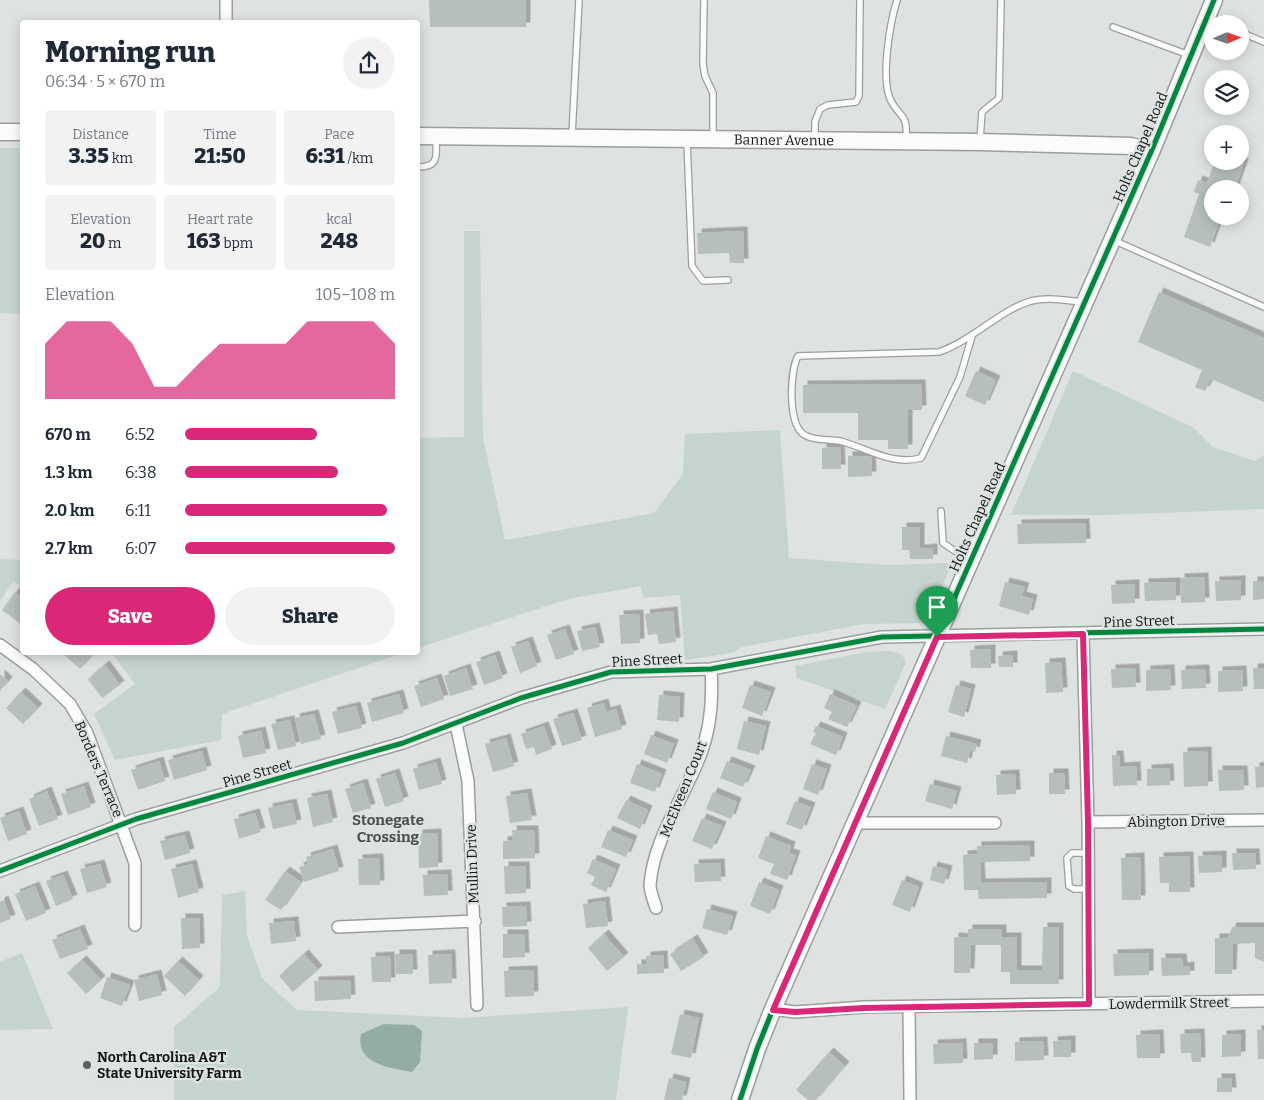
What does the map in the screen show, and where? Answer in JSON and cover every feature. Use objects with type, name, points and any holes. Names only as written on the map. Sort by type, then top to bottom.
[{"type":"street","points":[[226,0],[226,20]]},
{"type":"street","name":"Holts Chapel Road","points":[[1207,15],[1214,0]]},
{"type":"street","name":"Holts Chapel Road","points":[[740,1100],[757,1049],[773,1010],[1151,152],[1204,24]]},
{"type":"street","points":[[0,132],[20,132]]},
{"type":"street","name":"Banner Avenue","points":[[420,136],[980,142],[1130,146],[1151,152]]},
{"type":"street","name":"Pine Street","points":[[0,871],[122,824],[403,743],[521,698],[611,672],[711,668],[882,636],[937,637],[1264,629]]},
{"type":"street","points":[[1083,634],[1088,822],[1089,1004]]},
{"type":"street","name":"Borders Terrace","points":[[0,645],[33,669],[70,704],[86,732],[135,862],[134,925]]},
{"type":"street","name":"McElveen Court","points":[[656,908],[650,887],[657,858],[700,755],[708,724],[712,696],[711,668]]},
{"type":"street","name":"Mullin Drive","points":[[456,724],[468,781],[478,1005]]},
{"type":"street","name":"Abington Drive","points":[[1088,822],[1264,820]]},
{"type":"street","points":[[855,823],[995,822]]},
{"type":"street","points":[[338,927],[475,921]]},
{"type":"street","name":"Lowdermilk Street","points":[[773,1010],[795,1012],[909,1007],[1264,1001]]},
{"type":"street","points":[[909,1007],[910,1100]]},
{"type":"lane","points":[[572,138],[579,0]]},
{"type":"lane","points":[[704,0],[703,64],[705,76],[713,93],[713,139]]},
{"type":"lane","points":[[815,140],[816,122],[820,109],[828,104],[856,102],[859,96],[860,0]]},
{"type":"lane","points":[[897,0],[890,22],[888,88],[891,101],[901,112],[907,124],[906,141]]},
{"type":"lane","points":[[980,142],[982,112],[999,98],[1002,0]]},
{"type":"lane","points":[[1114,26],[1191,56]]},
{"type":"lane","points":[[1249,36],[1264,42]]},
{"type":"lane","points":[[420,167],[426,167],[434,163],[436,158],[436,136]]},
{"type":"lane","points":[[687,139],[692,266],[703,281],[728,280]]},
{"type":"lane","points":[[1112,239],[1264,307]]},
{"type":"lane","points":[[972,336],[960,377],[921,458],[911,461],[882,456],[840,441],[809,436],[802,433],[795,420],[792,393],[793,366],[798,356],[926,353],[956,346],[1016,308],[1032,301],[1054,299],[1084,302]]},
{"type":"lane","points":[[941,511],[943,543],[970,561]]},
{"type":"lane","points":[[1088,853],[1072,853],[1067,858],[1069,886],[1074,889],[1088,889]]},
{"type":"shaded area","points":[[0,148],[20,148],[20,314],[0,313]]},
{"type":"shaded area","points":[[464,231],[480,231],[483,437],[505,540],[654,513],[683,474],[685,434],[780,430],[789,558],[887,565],[952,563],[926,623],[864,624],[742,647],[732,653],[685,660],[680,595],[643,598],[641,586],[568,599],[420,647],[420,438],[464,437]]},
{"type":"shaded area","points":[[1073,371],[1194,428],[1213,447],[1255,461],[1264,455],[1264,509],[1106,515],[1011,515]]},
{"type":"shaded area","points":[[0,559],[20,560],[20,586],[14,581],[0,601]]},
{"type":"shaded area","points":[[888,651],[900,654],[906,663],[885,709],[797,678],[795,666],[866,652]]},
{"type":"shaded area","points":[[113,655],[397,655],[222,714],[221,740],[115,760],[94,714],[135,684]]},
{"type":"shaded area","points":[[245,891],[247,936],[262,978],[297,1010],[463,1018],[628,1007],[616,1100],[174,1100],[174,1027],[220,987],[222,895]]},
{"type":"shaded area","points":[[22,953],[53,1029],[0,1030],[0,962]]},
{"type":"shaded area","points":[[384,1024],[414,1025],[422,1031],[420,1062],[412,1072],[376,1063],[363,1052],[361,1034]]},
{"type":"building","points":[[429,0],[526,0],[526,27],[430,27]]},
{"type":"building","points":[[1212,170],[1242,170],[1238,180],[1208,180]]},
{"type":"building","points":[[1198,180],[1204,182],[1204,225],[1218,225],[1210,247],[1184,237],[1199,194],[1194,192]]},
{"type":"building","points":[[743,231],[744,263],[730,263],[729,253],[698,254],[697,233]]},
{"type":"building","points":[[1159,292],[1264,338],[1264,402],[1211,379],[1205,391],[1195,387],[1202,370],[1138,342]]},
{"type":"building","points":[[976,371],[996,380],[985,405],[965,396]]},
{"type":"building","points":[[921,384],[922,410],[908,410],[908,449],[888,449],[888,440],[858,440],[858,413],[803,413],[803,385]]},
{"type":"building","points":[[840,447],[841,469],[822,469],[822,448]]},
{"type":"building","points":[[848,456],[871,456],[872,476],[848,477]]},
{"type":"building","points":[[1085,523],[1086,543],[1018,544],[1017,524]]},
{"type":"building","points":[[902,527],[920,527],[920,549],[933,548],[933,559],[910,559],[909,550],[902,550]]},
{"type":"building","points":[[1204,577],[1205,602],[1181,603],[1180,578]]},
{"type":"building","points":[[1241,580],[1241,600],[1216,601],[1215,581]]},
{"type":"building","points":[[1253,581],[1264,581],[1264,599],[1253,600]]},
{"type":"building","points":[[1005,582],[1025,587],[1022,596],[1033,599],[1029,615],[999,606]]},
{"type":"building","points":[[1176,582],[1176,600],[1145,601],[1144,583]]},
{"type":"building","points":[[1135,584],[1135,603],[1112,604],[1111,585]]},
{"type":"building","points":[[15,592],[20,596],[20,624],[2,610]]},
{"type":"building","points":[[673,611],[676,642],[659,644],[657,634],[648,635],[645,614]]},
{"type":"building","points":[[639,614],[640,643],[621,644],[619,615]]},
{"type":"building","points":[[595,627],[600,647],[582,651],[577,631]]},
{"type":"building","points":[[565,629],[574,654],[556,660],[547,635]]},
{"type":"building","points":[[528,641],[537,666],[520,673],[511,647]]},
{"type":"building","points":[[991,649],[991,668],[971,668],[970,650]]},
{"type":"building","points":[[64,655],[93,655],[80,669]]},
{"type":"building","points":[[495,655],[503,678],[484,685],[476,662]]},
{"type":"building","points":[[1013,655],[1013,667],[999,667],[998,656]]},
{"type":"building","points":[[1061,662],[1063,692],[1046,693],[1045,663]]},
{"type":"building","points":[[105,665],[120,685],[102,698],[88,679]]},
{"type":"building","points":[[466,668],[473,689],[450,696],[444,676]]},
{"type":"building","points":[[1135,668],[1136,687],[1112,688],[1111,669]]},
{"type":"building","points":[[1253,668],[1264,668],[1264,689],[1254,689]]},
{"type":"building","points":[[1170,669],[1171,690],[1146,691],[1146,670]]},
{"type":"building","points":[[1205,669],[1206,688],[1182,689],[1181,670]]},
{"type":"building","points":[[1242,670],[1243,691],[1218,692],[1218,671]]},
{"type":"building","points":[[0,674],[8,681],[0,691]]},
{"type":"building","points":[[437,678],[444,699],[421,707],[414,686]]},
{"type":"building","points":[[750,685],[771,692],[762,716],[742,708]]},
{"type":"building","points":[[956,685],[971,689],[964,717],[948,712]]},
{"type":"building","points":[[21,692],[38,708],[23,724],[6,708]]},
{"type":"building","points":[[399,694],[404,713],[372,722],[367,703]]},
{"type":"building","points":[[830,694],[857,706],[847,727],[828,719],[832,712],[824,708]]},
{"type":"building","points":[[659,695],[680,697],[679,722],[657,720]]},
{"type":"building","points":[[604,703],[606,712],[616,709],[622,729],[595,737],[587,708]]},
{"type":"building","points":[[356,706],[362,728],[338,734],[332,712]]},
{"type":"building","points":[[573,713],[582,740],[562,746],[553,719]]},
{"type":"building","points":[[314,714],[321,739],[301,744],[295,718]]},
{"type":"building","points":[[290,720],[296,746],[278,750],[271,724]]},
{"type":"building","points":[[744,721],[766,726],[759,755],[737,749]]},
{"type":"building","points":[[544,726],[552,749],[536,755],[534,747],[526,749],[521,734]]},
{"type":"building","points":[[816,726],[843,737],[836,755],[810,744],[816,733],[813,732]]},
{"type":"building","points":[[261,731],[266,753],[243,758],[238,736]]},
{"type":"building","points":[[651,735],[674,744],[667,763],[644,754]]},
{"type":"building","points":[[946,736],[977,744],[975,752],[970,750],[967,763],[941,756]]},
{"type":"building","points":[[506,738],[514,766],[493,772],[485,744]]},
{"type":"building","points":[[202,751],[207,770],[174,780],[168,760]]},
{"type":"building","points":[[1207,751],[1208,786],[1184,787],[1183,752]]},
{"type":"building","points":[[1112,755],[1119,755],[1120,767],[1136,766],[1137,785],[1113,786]]},
{"type":"building","points":[[159,761],[165,781],[138,790],[131,770]]},
{"type":"building","points":[[727,761],[751,770],[743,787],[720,778]]},
{"type":"building","points":[[436,762],[442,784],[419,790],[413,769]]},
{"type":"building","points":[[637,764],[662,774],[655,792],[630,783]]},
{"type":"building","points":[[812,764],[827,769],[818,795],[803,789]]},
{"type":"building","points":[[1264,766],[1264,787],[1256,788],[1255,767]]},
{"type":"building","points":[[1169,768],[1170,785],[1147,786],[1147,769]]},
{"type":"building","points":[[1218,770],[1243,770],[1244,790],[1219,791]]},
{"type":"building","points":[[395,773],[404,801],[385,807],[376,779]]},
{"type":"building","points":[[1049,773],[1064,773],[1065,794],[1049,794]]},
{"type":"building","points":[[1015,774],[1016,794],[997,795],[996,775]]},
{"type":"building","points":[[363,783],[371,808],[353,813],[345,789]]},
{"type":"building","points":[[930,784],[957,791],[952,809],[925,801]]},
{"type":"building","points":[[84,786],[91,807],[68,815],[61,794]]},
{"type":"building","points":[[47,791],[58,819],[39,826],[29,799]]},
{"type":"building","points":[[713,792],[737,802],[731,819],[706,809]]},
{"type":"building","points":[[527,793],[532,820],[510,823],[506,796]]},
{"type":"building","points":[[327,794],[333,822],[313,827],[307,798]]},
{"type":"building","points":[[626,800],[648,810],[640,829],[617,818]]},
{"type":"building","points":[[795,801],[811,807],[802,830],[786,824]]},
{"type":"building","points":[[292,803],[297,824],[273,829],[268,808]]},
{"type":"building","points":[[19,811],[27,834],[8,841],[0,818]]},
{"type":"building","points":[[255,813],[261,832],[239,839],[234,819]]},
{"type":"building","points":[[702,818],[722,826],[712,849],[692,841]]},
{"type":"building","points":[[512,830],[534,830],[535,858],[503,859],[503,841],[513,840]]},
{"type":"building","points":[[608,830],[633,840],[626,857],[601,847]]},
{"type":"building","points":[[437,833],[438,867],[419,868],[418,834]]},
{"type":"building","points":[[185,835],[190,853],[165,860],[160,841]]},
{"type":"building","points":[[766,836],[791,846],[789,853],[796,855],[787,880],[770,874],[774,864],[758,858]]},
{"type":"building","points":[[1030,845],[1030,861],[980,862],[981,883],[1047,882],[1047,898],[979,899],[978,890],[964,890],[963,855],[977,854],[977,846]]},
{"type":"building","points":[[333,849],[339,871],[304,882],[299,867],[308,864],[306,857]]},
{"type":"building","points":[[1232,853],[1255,853],[1256,869],[1233,870]]},
{"type":"building","points":[[1222,855],[1222,872],[1199,873],[1198,856]]},
{"type":"building","points":[[1189,856],[1190,892],[1169,892],[1169,883],[1160,883],[1159,857]]},
{"type":"building","points":[[1140,857],[1141,900],[1122,900],[1121,858]]},
{"type":"building","points":[[379,858],[380,885],[359,885],[358,859]]},
{"type":"building","points":[[593,859],[616,869],[606,892],[591,885],[595,877],[587,873]]},
{"type":"building","points":[[720,863],[721,881],[695,882],[694,864]]},
{"type":"building","points":[[100,864],[107,887],[87,893],[80,869]]},
{"type":"building","points":[[192,864],[199,892],[178,898],[171,869]]},
{"type":"building","points":[[504,866],[525,866],[526,893],[505,894]]},
{"type":"building","points":[[933,866],[948,870],[944,884],[930,880]]},
{"type":"building","points":[[285,871],[301,882],[281,910],[265,900]]},
{"type":"building","points":[[447,874],[448,895],[424,896],[423,875]]},
{"type":"building","points":[[63,875],[73,899],[56,906],[46,881]]},
{"type":"building","points":[[902,880],[919,887],[910,912],[892,905]]},
{"type":"building","points":[[759,882],[779,890],[770,914],[750,906]]},
{"type":"building","points":[[35,886],[46,913],[26,921],[15,894]]},
{"type":"building","points":[[4,900],[11,919],[0,923],[0,902]]},
{"type":"building","points":[[605,901],[608,926],[586,928],[583,904]]},
{"type":"building","points":[[526,906],[527,926],[503,927],[502,907]]},
{"type":"building","points":[[707,909],[733,916],[727,935],[702,928]]},
{"type":"building","points":[[181,918],[199,918],[200,948],[182,949]]},
{"type":"building","points":[[294,921],[296,941],[271,944],[269,923]]},
{"type":"building","points":[[1043,927],[1059,927],[1059,984],[1010,984],[1010,972],[1001,972],[1001,945],[971,945],[970,973],[954,973],[954,937],[968,938],[968,929],[1002,929],[1002,937],[1017,937],[1017,970],[1042,970]]},
{"type":"building","points":[[1232,927],[1264,927],[1264,962],[1255,958],[1255,943],[1233,944],[1232,974],[1215,974],[1215,938],[1228,938]]},
{"type":"building","points":[[80,929],[88,949],[60,959],[52,940]]},
{"type":"building","points":[[503,934],[524,934],[525,957],[503,958]]},
{"type":"building","points":[[604,934],[624,957],[607,971],[588,948]]},
{"type":"building","points":[[693,939],[704,957],[681,971],[670,954]]},
{"type":"building","points":[[1149,953],[1149,975],[1114,976],[1113,954]]},
{"type":"building","points":[[304,954],[318,970],[293,992],[279,976]]},
{"type":"building","points":[[395,954],[412,954],[413,974],[396,974]]},
{"type":"building","points":[[451,954],[452,983],[429,984],[428,955]]},
{"type":"building","points":[[663,955],[664,973],[637,974],[637,964],[646,964],[646,956]]},
{"type":"building","points":[[390,956],[391,982],[372,982],[371,957]]},
{"type":"building","points":[[1161,958],[1182,958],[1183,967],[1190,966],[1190,975],[1162,976]]},
{"type":"building","points":[[82,960],[101,980],[86,994],[67,973]]},
{"type":"building","points":[[178,961],[199,980],[185,996],[164,976]]},
{"type":"building","points":[[533,970],[534,996],[505,997],[504,971]]},
{"type":"building","points":[[157,974],[162,995],[139,1001],[134,980]]},
{"type":"building","points":[[107,977],[130,985],[122,1006],[100,998]]},
{"type":"building","points":[[350,980],[351,999],[315,1001],[314,981]]},
{"type":"building","points":[[680,1014],[699,1018],[691,1058],[671,1054]]},
{"type":"building","points":[[1257,1030],[1264,1030],[1264,1059],[1258,1059]]},
{"type":"building","points":[[1200,1033],[1201,1062],[1192,1062],[1191,1053],[1181,1053],[1180,1034]]},
{"type":"building","points":[[1159,1034],[1160,1058],[1137,1058],[1136,1035]]},
{"type":"building","points":[[1241,1034],[1241,1056],[1222,1057],[1222,1035]]},
{"type":"building","points":[[1071,1040],[1071,1057],[1054,1057],[1053,1041]]},
{"type":"building","points":[[1043,1041],[1044,1060],[1015,1061],[1015,1042]]},
{"type":"building","points":[[962,1043],[963,1063],[934,1064],[933,1044]]},
{"type":"building","points":[[974,1043],[993,1043],[993,1059],[974,1060]]},
{"type":"building","points":[[829,1052],[845,1066],[816,1100],[808,1100],[796,1090]]},
{"type":"building","points":[[669,1078],[686,1082],[682,1100],[664,1100]]},
{"type":"building","points":[[1217,1078],[1231,1078],[1232,1092],[1217,1092]]},
{"type":"cycle path","points":[[740,1100],[773,1009],[1151,152],[1214,0]]},
{"type":"cycle path","points":[[0,871],[136,819],[403,743],[521,698],[611,672],[711,669],[882,637],[1264,629]]},
{"type":"place","name":"North Carolina A&T State University Farm","points":[[87,1065]]},
{"type":"district","name":"Stonegate Crossing","points":[[388,828]]},
{"type":"route","points":[[1083,634],[1088,822],[1089,1004],[864,1008],[795,1012],[773,1010],[800,947],[937,637],[1083,634]]}]
